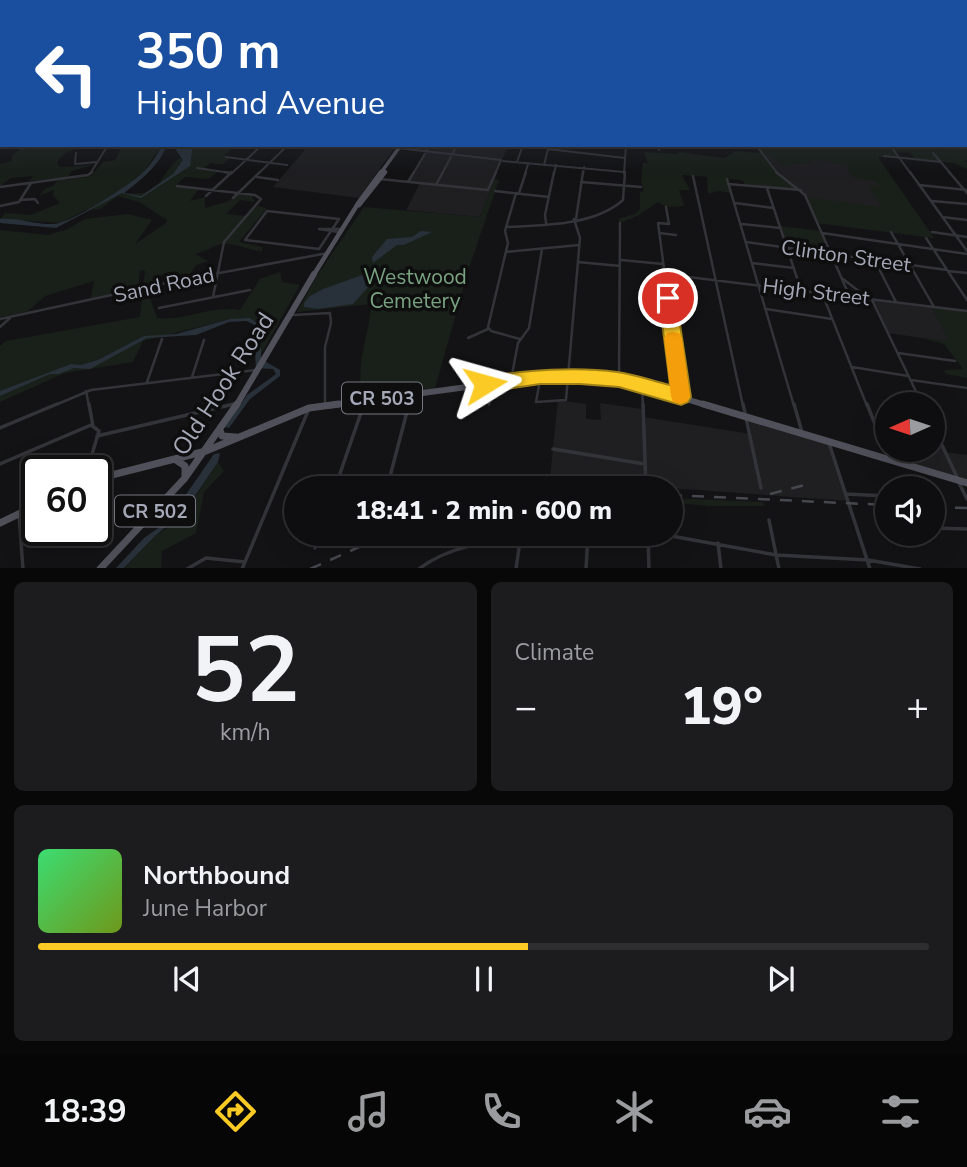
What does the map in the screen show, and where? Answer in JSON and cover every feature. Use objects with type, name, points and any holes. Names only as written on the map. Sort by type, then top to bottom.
[{"type":"main road","name":"Old Hook Road","points":[[101,568],[185,478],[206,451],[239,403],[342,231],[400,147]]},
{"type":"main road","name":"CR 503","points":[[112,475],[206,451],[309,408],[511,380],[566,376],[619,379],[875,453]]},
{"type":"main road","points":[[220,430],[222,436],[239,437]]},
{"type":"main road","points":[[176,460],[185,466],[185,478]]},
{"type":"main road","name":"CR 503","points":[[904,462],[967,483]]},
{"type":"main road","points":[[0,523],[19,514]]},
{"type":"street","points":[[0,187],[88,175],[107,147]]},
{"type":"street","points":[[206,196],[260,147]]},
{"type":"street","points":[[233,198],[286,147]]},
{"type":"street","points":[[400,147],[528,164],[624,172]]},
{"type":"street","points":[[408,182],[429,147]]},
{"type":"street","points":[[436,185],[456,147]]},
{"type":"street","points":[[517,162],[522,147]]},
{"type":"street","points":[[544,165],[549,147],[625,158]]},
{"type":"street","points":[[506,227],[599,215],[617,207],[623,201],[626,147]]},
{"type":"street","points":[[758,147],[780,177],[801,190],[849,296]]},
{"type":"street","points":[[891,147],[967,252]]},
{"type":"street","points":[[76,153],[75,164],[99,162]]},
{"type":"street","points":[[933,153],[966,191]]},
{"type":"street","points":[[226,156],[287,165]]},
{"type":"street","points":[[884,156],[940,162]]},
{"type":"street","points":[[377,179],[488,190],[502,161]]},
{"type":"street","points":[[488,329],[506,252],[506,227],[528,164]]},
{"type":"street","points":[[546,223],[545,215],[556,165]]},
{"type":"street","points":[[540,377],[536,402],[566,400],[579,245],[575,219],[584,167]]},
{"type":"street","points":[[197,169],[231,173]]},
{"type":"street","points":[[693,176],[748,415],[761,488]]},
{"type":"street","points":[[255,177],[278,180]]},
{"type":"street","points":[[727,179],[802,432]]},
{"type":"street","points":[[582,182],[641,187]]},
{"type":"street","points":[[20,200],[31,183]]},
{"type":"street","points":[[728,184],[801,190]]},
{"type":"street","points":[[919,185],[966,191]]},
{"type":"street","points":[[177,186],[256,195],[261,199],[224,242],[213,297]]},
{"type":"street","points":[[766,188],[801,290]]},
{"type":"street","points":[[495,191],[549,197]]},
{"type":"street","points":[[0,206],[20,200],[35,199],[38,203]]},
{"type":"street","points":[[930,200],[967,204]]},
{"type":"street","points":[[734,203],[773,208]]},
{"type":"street","points":[[666,207],[669,224],[658,223],[681,397]]},
{"type":"street","points":[[267,211],[339,219],[332,229],[319,249],[245,240],[267,211]]},
{"type":"street","points":[[942,217],[967,219]]},
{"type":"street","points":[[619,379],[620,223]]},
{"type":"street","points":[[740,224],[780,228]]},
{"type":"street","points":[[332,229],[342,231]]},
{"type":"street","points":[[891,232],[934,307]]},
{"type":"street","points":[[932,232],[967,237]]},
{"type":"street","points":[[659,233],[676,235]]},
{"type":"street","points":[[822,233],[933,250],[967,252]]},
{"type":"street","points":[[926,238],[967,300]]},
{"type":"street","name":"Clinton Street","points":[[746,242],[967,273]]},
{"type":"street","points":[[506,252],[579,245]]},
{"type":"street","points":[[303,248],[305,257]]},
{"type":"street","points":[[511,380],[520,339],[529,328],[542,248]]},
{"type":"street","name":"Sand Road","points":[[0,319],[328,253]]},
{"type":"street","points":[[874,259],[896,302]]},
{"type":"street","points":[[620,260],[663,264]]},
{"type":"street","points":[[578,262],[620,266]]},
{"type":"street","points":[[752,263],[794,268]]},
{"type":"street","points":[[839,273],[845,281],[868,298],[916,392]]},
{"type":"street","name":"High Street","points":[[664,274],[967,311]]},
{"type":"street","points":[[159,308],[250,290]]},
{"type":"street","points":[[822,293],[875,424]]},
{"type":"street","points":[[766,309],[832,319]]},
{"type":"street","points":[[289,316],[327,313],[331,316],[325,347],[325,406]]},
{"type":"street","points":[[0,327],[10,318]]},
{"type":"street","points":[[468,338],[488,329],[520,339]]},
{"type":"street","points":[[147,382],[162,339]]},
{"type":"street","points":[[192,377],[204,340]]},
{"type":"street","points":[[898,353],[955,361]]},
{"type":"street","points":[[852,367],[965,387]]},
{"type":"street","points":[[0,428],[86,391],[259,370]]},
{"type":"street","points":[[489,404],[493,383]]},
{"type":"street","points":[[473,386],[486,390],[489,404]]},
{"type":"street","points":[[642,386],[646,476]]},
{"type":"street","points":[[86,391],[93,426]]},
{"type":"street","points":[[390,476],[411,394]]},
{"type":"street","points":[[339,476],[365,400]]},
{"type":"street","points":[[97,436],[239,403]]},
{"type":"street","points":[[242,568],[309,408]]},
{"type":"street","points":[[0,464],[82,427],[93,426],[98,429],[92,455]]},
{"type":"street","points":[[828,440],[870,568]]},
{"type":"street","points":[[553,449],[645,464]]},
{"type":"street","points":[[945,451],[967,499]]},
{"type":"street","points":[[846,494],[875,495]]},
{"type":"street","points":[[19,514],[23,568]]},
{"type":"street","points":[[769,520],[779,568]]},
{"type":"street","points":[[945,528],[967,529]]},
{"type":"street","points":[[683,538],[776,555],[867,560],[914,568]]},
{"type":"street","points":[[718,543],[721,568]]},
{"type":"street","points":[[420,568],[428,561],[480,546]]},
{"type":"street","points":[[516,568],[519,546]]},
{"type":"street","points":[[586,568],[587,546]]},
{"type":"street","points":[[648,546],[649,568]]},
{"type":"street","points":[[189,568],[206,558],[245,562]]},
{"type":"shaded area","points":[[161,147],[166,147],[143,178],[124,193],[141,196],[173,174],[183,160],[176,150],[177,147],[193,147],[190,166],[141,198],[122,193],[56,228],[0,223],[0,219],[7,219],[54,224],[74,217],[136,178]]},
{"type":"shaded area","points":[[307,147],[395,147],[359,198],[273,187]]},
{"type":"shaded area","points":[[507,147],[480,217],[406,210],[420,183],[408,181],[425,151],[404,149]]},
{"type":"shaded area","points":[[761,153],[877,157],[934,238],[817,223],[806,197],[780,177]]},
{"type":"shaded area","points":[[421,231],[432,232],[404,245],[397,245],[373,263],[372,257],[387,239],[412,237]]},
{"type":"shaded area","points":[[365,274],[371,284],[353,304],[318,309],[304,307],[310,296]]},
{"type":"shaded area","points":[[869,298],[931,306],[950,342],[887,333],[878,309]]},
{"type":"shaded area","points":[[250,318],[261,326],[261,359],[280,370],[280,376],[250,399],[229,428],[225,427],[247,395],[276,374],[273,369],[256,368],[253,324],[246,321],[229,322],[196,335],[147,338],[90,369],[74,368],[59,374],[50,374],[0,396],[0,391],[71,364],[81,365],[98,360],[144,336],[176,334],[230,319]]},
{"type":"shaded area","points":[[558,400],[586,404],[586,419],[601,420],[600,403],[642,409],[643,417],[751,434],[748,416],[828,440],[848,501],[683,489],[683,476],[550,476]]},
{"type":"shaded area","points":[[945,452],[967,455],[967,483],[903,462],[945,462]]},
{"type":"shaded area","points":[[220,453],[218,462],[184,512],[155,536],[124,568],[116,568],[144,538],[167,522],[214,454]]},
{"type":"green space","points":[[85,147],[64,154],[57,163],[60,167],[93,165],[72,171],[65,180],[91,176],[103,162],[115,160],[121,147],[161,147],[145,170],[127,185],[125,194],[144,193],[154,188],[181,158],[178,147],[233,147],[224,156],[230,158],[223,164],[210,163],[203,169],[218,172],[208,179],[185,177],[177,184],[179,187],[198,190],[190,201],[205,197],[205,208],[229,201],[236,193],[252,196],[255,202],[240,200],[226,214],[247,216],[257,206],[267,208],[239,242],[263,247],[262,251],[227,244],[195,254],[208,261],[196,265],[190,274],[156,275],[150,298],[157,318],[218,310],[240,310],[260,279],[280,272],[282,282],[300,285],[260,356],[257,321],[230,319],[143,341],[133,362],[65,373],[0,402],[0,346],[6,341],[140,317],[145,270],[140,271],[138,288],[91,298],[94,281],[45,296],[27,312],[0,317],[0,230],[48,235],[68,229],[85,219],[128,214],[152,220],[135,244],[167,220],[139,202],[118,196],[100,209],[85,210],[61,223],[0,219],[5,213],[31,215],[60,203],[53,195],[54,190],[39,196],[59,178],[29,181],[33,176],[11,178],[0,186],[0,164],[12,161],[12,156],[21,148]]},
{"type":"green space","points":[[757,147],[967,147],[967,160],[963,162],[967,162],[967,169],[954,163],[915,159],[910,153],[895,152],[899,158],[878,157],[934,238],[817,223],[806,197],[881,207],[869,185],[880,186],[874,181],[854,178],[846,166],[811,158],[813,162],[784,166],[764,153],[778,174],[801,190],[746,186],[742,180],[727,179],[731,193],[718,191],[708,194],[707,177],[682,175],[690,190],[679,190],[684,206],[666,207],[658,202],[639,215],[620,223],[618,219],[635,214],[640,209],[640,193],[644,190],[641,182],[643,163],[648,163],[644,152],[678,152],[725,158],[735,151],[761,153]]},
{"type":"green space","name":"Westwood Cemetery","points":[[494,179],[499,180],[470,265],[434,391],[365,400],[360,376],[371,304],[297,312],[318,274],[364,207],[480,217]]},
{"type":"green space","points":[[780,226],[821,231],[830,252],[804,249],[801,242],[784,240]]},
{"type":"green space","points":[[931,306],[967,311],[967,378],[946,374],[946,370],[963,369],[944,344],[921,338],[949,341]]},
{"type":"green space","points":[[218,462],[224,471],[204,492],[196,533],[162,551],[161,568],[125,568],[155,536],[170,526],[197,494]]},
{"type":"green space","points":[[683,499],[763,502],[764,506],[683,503]]},
{"type":"railway","points":[[770,494],[809,484]]},
{"type":"railway","points":[[683,496],[875,504]]},
{"type":"railway","points":[[945,507],[967,508]]},
{"type":"railway","points":[[312,568],[361,546]]},
{"type":"slow traffic","points":[[673,338],[680,396]]},
{"type":"route","points":[[485,384],[540,377],[580,376],[619,379],[681,397],[668,298]]}]
